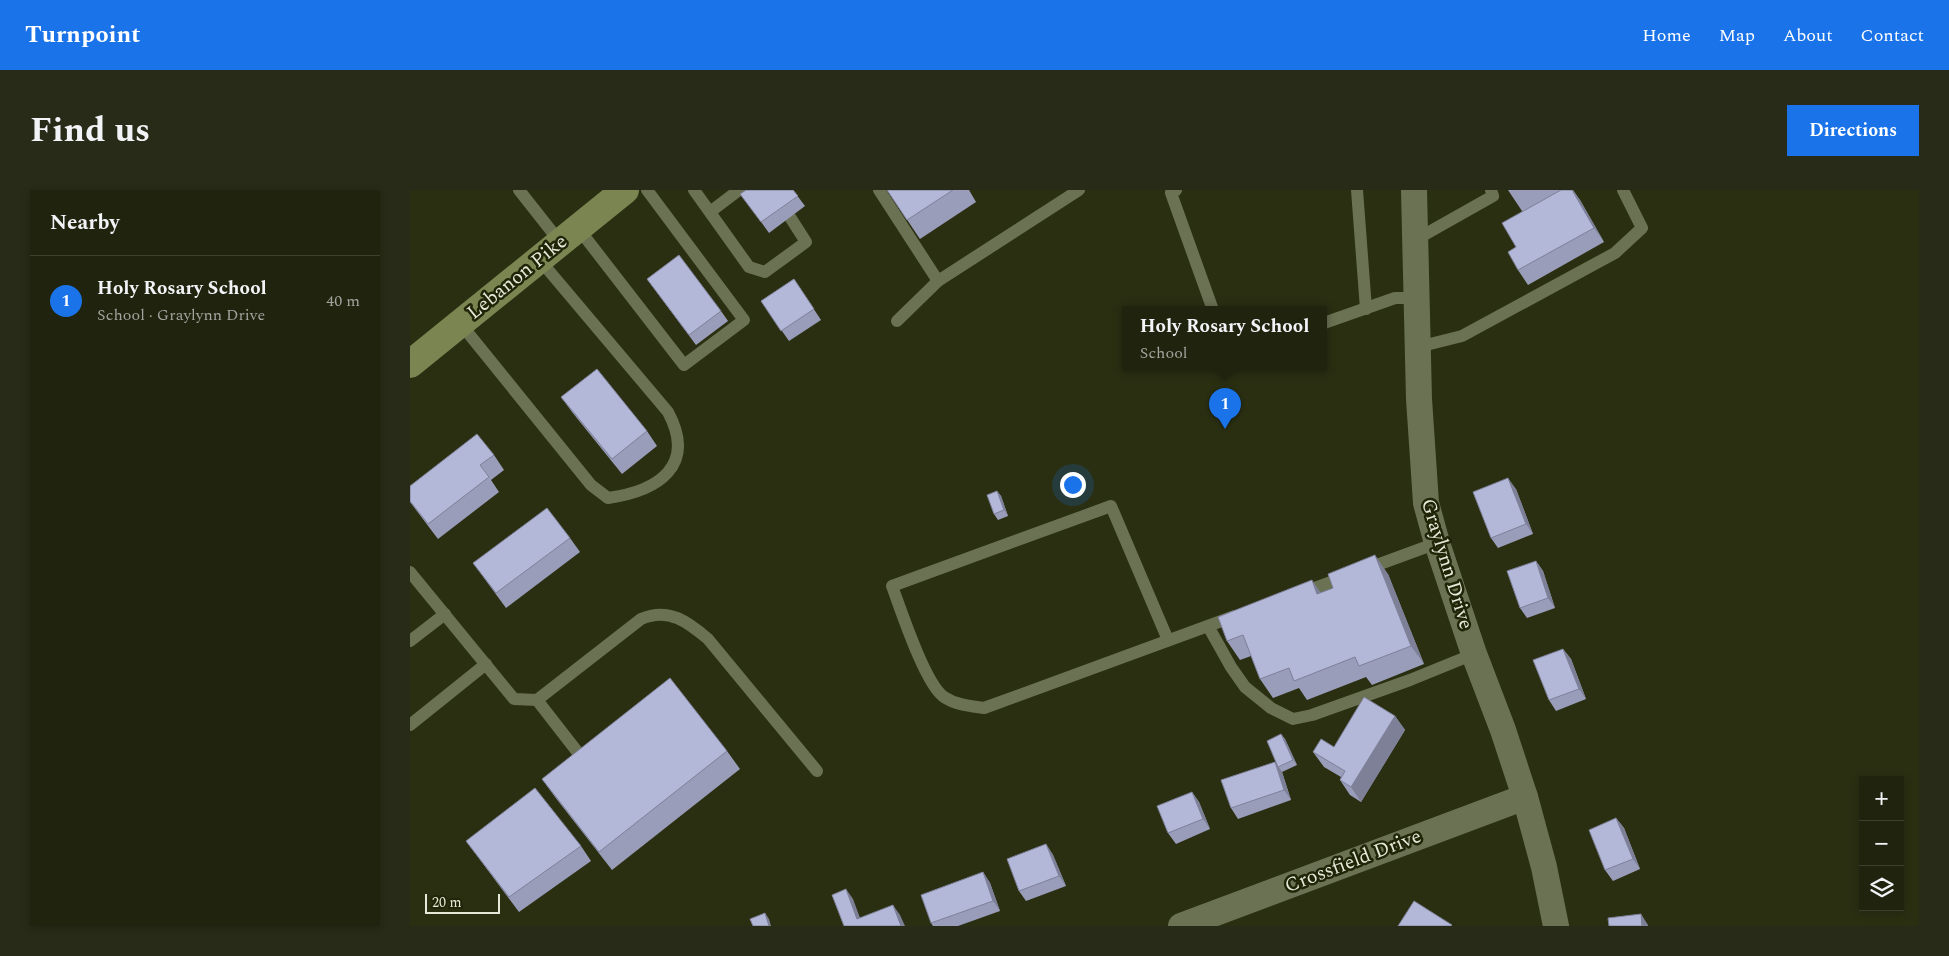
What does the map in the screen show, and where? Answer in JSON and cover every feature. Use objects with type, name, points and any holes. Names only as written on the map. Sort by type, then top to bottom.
[{"type":"main road","name":"Lebanon Pike","points":[[410,364],[625,190]]},
{"type":"street","name":"Graylynn Drive","points":[[1414,190],[1419,399],[1426,503],[1437,543],[1474,654],[1503,730],[1525,797],[1544,867],[1556,926]]},
{"type":"street","name":"Crossfield Drive","points":[[1181,926],[1525,797]]},
{"type":"lane","points":[[519,190],[569,235],[684,365],[744,320],[647,190]]},
{"type":"lane","points":[[694,190],[749,267],[765,272],[806,242],[790,217]]},
{"type":"lane","points":[[710,212],[739,190]]},
{"type":"lane","points":[[879,190],[938,281]]},
{"type":"lane","points":[[897,321],[938,281],[1079,190]]},
{"type":"lane","points":[[1176,190],[1171,193],[1212,306]]},
{"type":"lane","points":[[1357,190],[1366,308]]},
{"type":"lane","points":[[1415,240],[1493,196],[1491,190]]},
{"type":"lane","points":[[1418,346],[1462,336],[1615,253],[1642,228],[1623,190]]},
{"type":"lane","points":[[460,323],[591,485],[608,498],[638,491],[662,479],[675,463],[678,444],[676,428],[668,412],[539,259]]},
{"type":"lane","points":[[1327,323],[1395,298],[1416,298]]},
{"type":"lane","points":[[1168,640],[1111,506],[892,586],[929,680],[942,696],[961,705],[984,708],[1245,613]]},
{"type":"lane","points":[[1291,596],[1437,543]]},
{"type":"lane","points":[[410,572],[514,699],[537,700],[642,619],[662,613],[677,618],[694,627],[708,639],[817,771]]},
{"type":"lane","points":[[410,641],[445,614]]},
{"type":"lane","points":[[1208,626],[1230,667],[1245,687],[1271,708],[1293,719],[1312,715],[1410,680],[1474,654]]},
{"type":"lane","points":[[410,725],[486,664]]},
{"type":"lane","points":[[537,700],[580,754]]},
{"type":"building","points":[[746,190],[793,190],[798,196],[761,222],[740,194]]},
{"type":"building","points":[[887,190],[953,190],[907,220]]},
{"type":"building","points":[[1561,190],[1572,190],[1594,228],[1518,270],[1508,252],[1516,247],[1502,223]]},
{"type":"building","points":[[679,255],[721,311],[689,335],[647,279]]},
{"type":"building","points":[[794,279],[814,309],[781,331],[761,301]]},
{"type":"building","points":[[597,369],[647,431],[612,459],[561,397]]},
{"type":"building","points":[[477,434],[494,455],[480,465],[489,477],[428,524],[410,501],[410,486]]},
{"type":"building","points":[[1508,478],[1526,524],[1491,538],[1473,492]]},
{"type":"building","points":[[997,491],[1004,510],[994,514],[987,495]]},
{"type":"building","points":[[547,508],[570,538],[496,593],[473,563]]},
{"type":"building","points":[[1375,555],[1411,646],[1359,666],[1355,657],[1294,681],[1289,668],[1260,679],[1243,635],[1227,641],[1218,617],[1312,580],[1317,594],[1333,588],[1328,574]]},
{"type":"building","points":[[1536,561],[1548,598],[1520,608],[1507,571]]},
{"type":"building","points":[[1563,649],[1579,689],[1549,700],[1533,660]]},
{"type":"building","points":[[670,678],[727,751],[599,852],[542,779]]},
{"type":"building","points":[[1364,697],[1395,716],[1351,787],[1340,780],[1345,771],[1313,752],[1321,739],[1334,747]]},
{"type":"building","points":[[1281,734],[1293,760],[1278,767],[1267,741]]},
{"type":"building","points":[[1275,762],[1284,790],[1231,808],[1221,780]]},
{"type":"building","points":[[535,788],[581,846],[509,897],[466,841]]},
{"type":"building","points":[[1192,792],[1203,819],[1168,833],[1157,806]]},
{"type":"building","points":[[1616,818],[1633,859],[1605,870],[1589,830]]},
{"type":"building","points":[[1046,844],[1059,876],[1019,891],[1007,859]]},
{"type":"building","points":[[983,872],[993,901],[931,923],[921,895]]},
{"type":"building","points":[[846,889],[857,919],[893,905],[901,926],[844,926],[832,895]]},
{"type":"building","points":[[1414,901],[1452,925],[1398,926]]},
{"type":"building","points":[[765,913],[769,926],[753,926],[750,919]]},
{"type":"building","points":[[1641,914],[1642,926],[1609,926],[1608,918]]},
{"type":"place","name":"Holy Rosary School","points":[[1225,429]]}]
